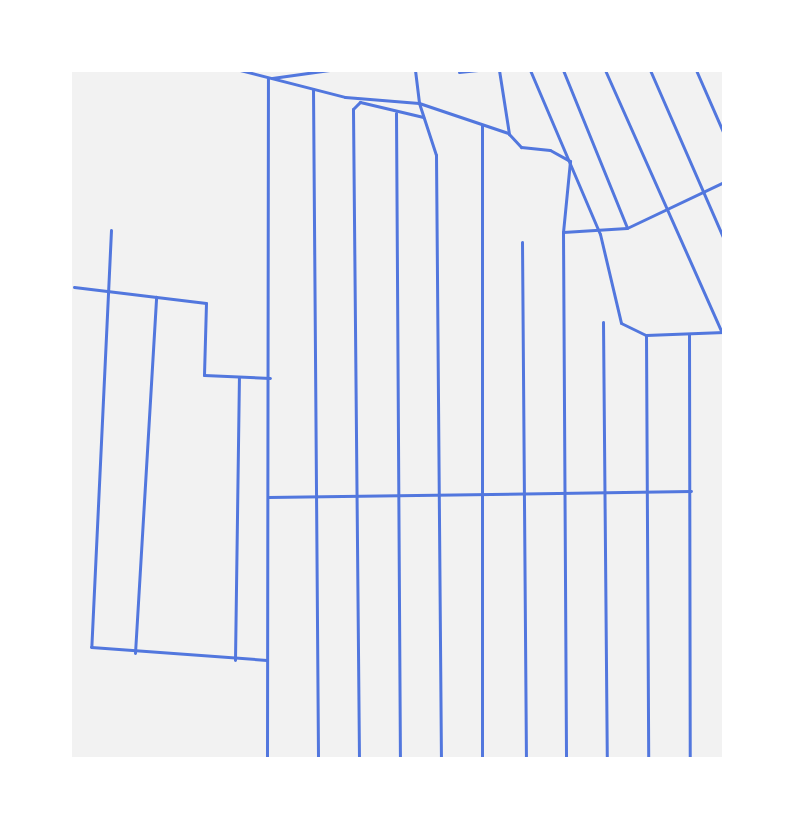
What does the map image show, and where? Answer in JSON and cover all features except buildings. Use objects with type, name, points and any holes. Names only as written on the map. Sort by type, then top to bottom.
[{"type":"street","points":[[240,70],[345,97],[396,115],[423,117]]},
{"type":"street","points":[[268,78],[329,70]]},
{"type":"street","points":[[415,70],[419,103],[436,155],[441,759]]},
{"type":"street","points":[[459,72],[478,70]]},
{"type":"street","points":[[499,70],[509,134]]},
{"type":"street","points":[[530,70],[600,234],[621,323],[646,335],[722,332],[605,70]]},
{"type":"street","points":[[563,70],[627,228]]},
{"type":"street","points":[[650,70],[724,239]]},
{"type":"street","points":[[696,70],[724,134]]},
{"type":"street","points":[[267,759],[270,378],[268,78]]},
{"type":"street","points":[[313,89],[318,759]]},
{"type":"street","points":[[345,97],[419,103],[509,134],[521,147],[550,150],[570,161]]},
{"type":"street","points":[[359,759],[360,494],[353,109],[360,102]]},
{"type":"street","points":[[396,115],[400,759]]},
{"type":"street","points":[[482,125],[482,759]]},
{"type":"street","points":[[566,759],[563,232],[570,161]]},
{"type":"street","points":[[563,232],[600,234],[627,228],[724,182]]},
{"type":"street","points":[[111,230],[91,647],[135,653],[267,660]]},
{"type":"street","points":[[522,242],[526,759]]},
{"type":"street","points":[[74,287],[206,303],[204,375],[270,378]]},
{"type":"street","points":[[135,653],[156,297]]},
{"type":"street","points":[[603,322],[607,759]]},
{"type":"street","points":[[689,334],[690,759]]},
{"type":"street","points":[[646,335],[648,759]]},
{"type":"street","points":[[235,660],[239,377]]},
{"type":"street","points":[[268,497],[318,493],[691,491]]}]
